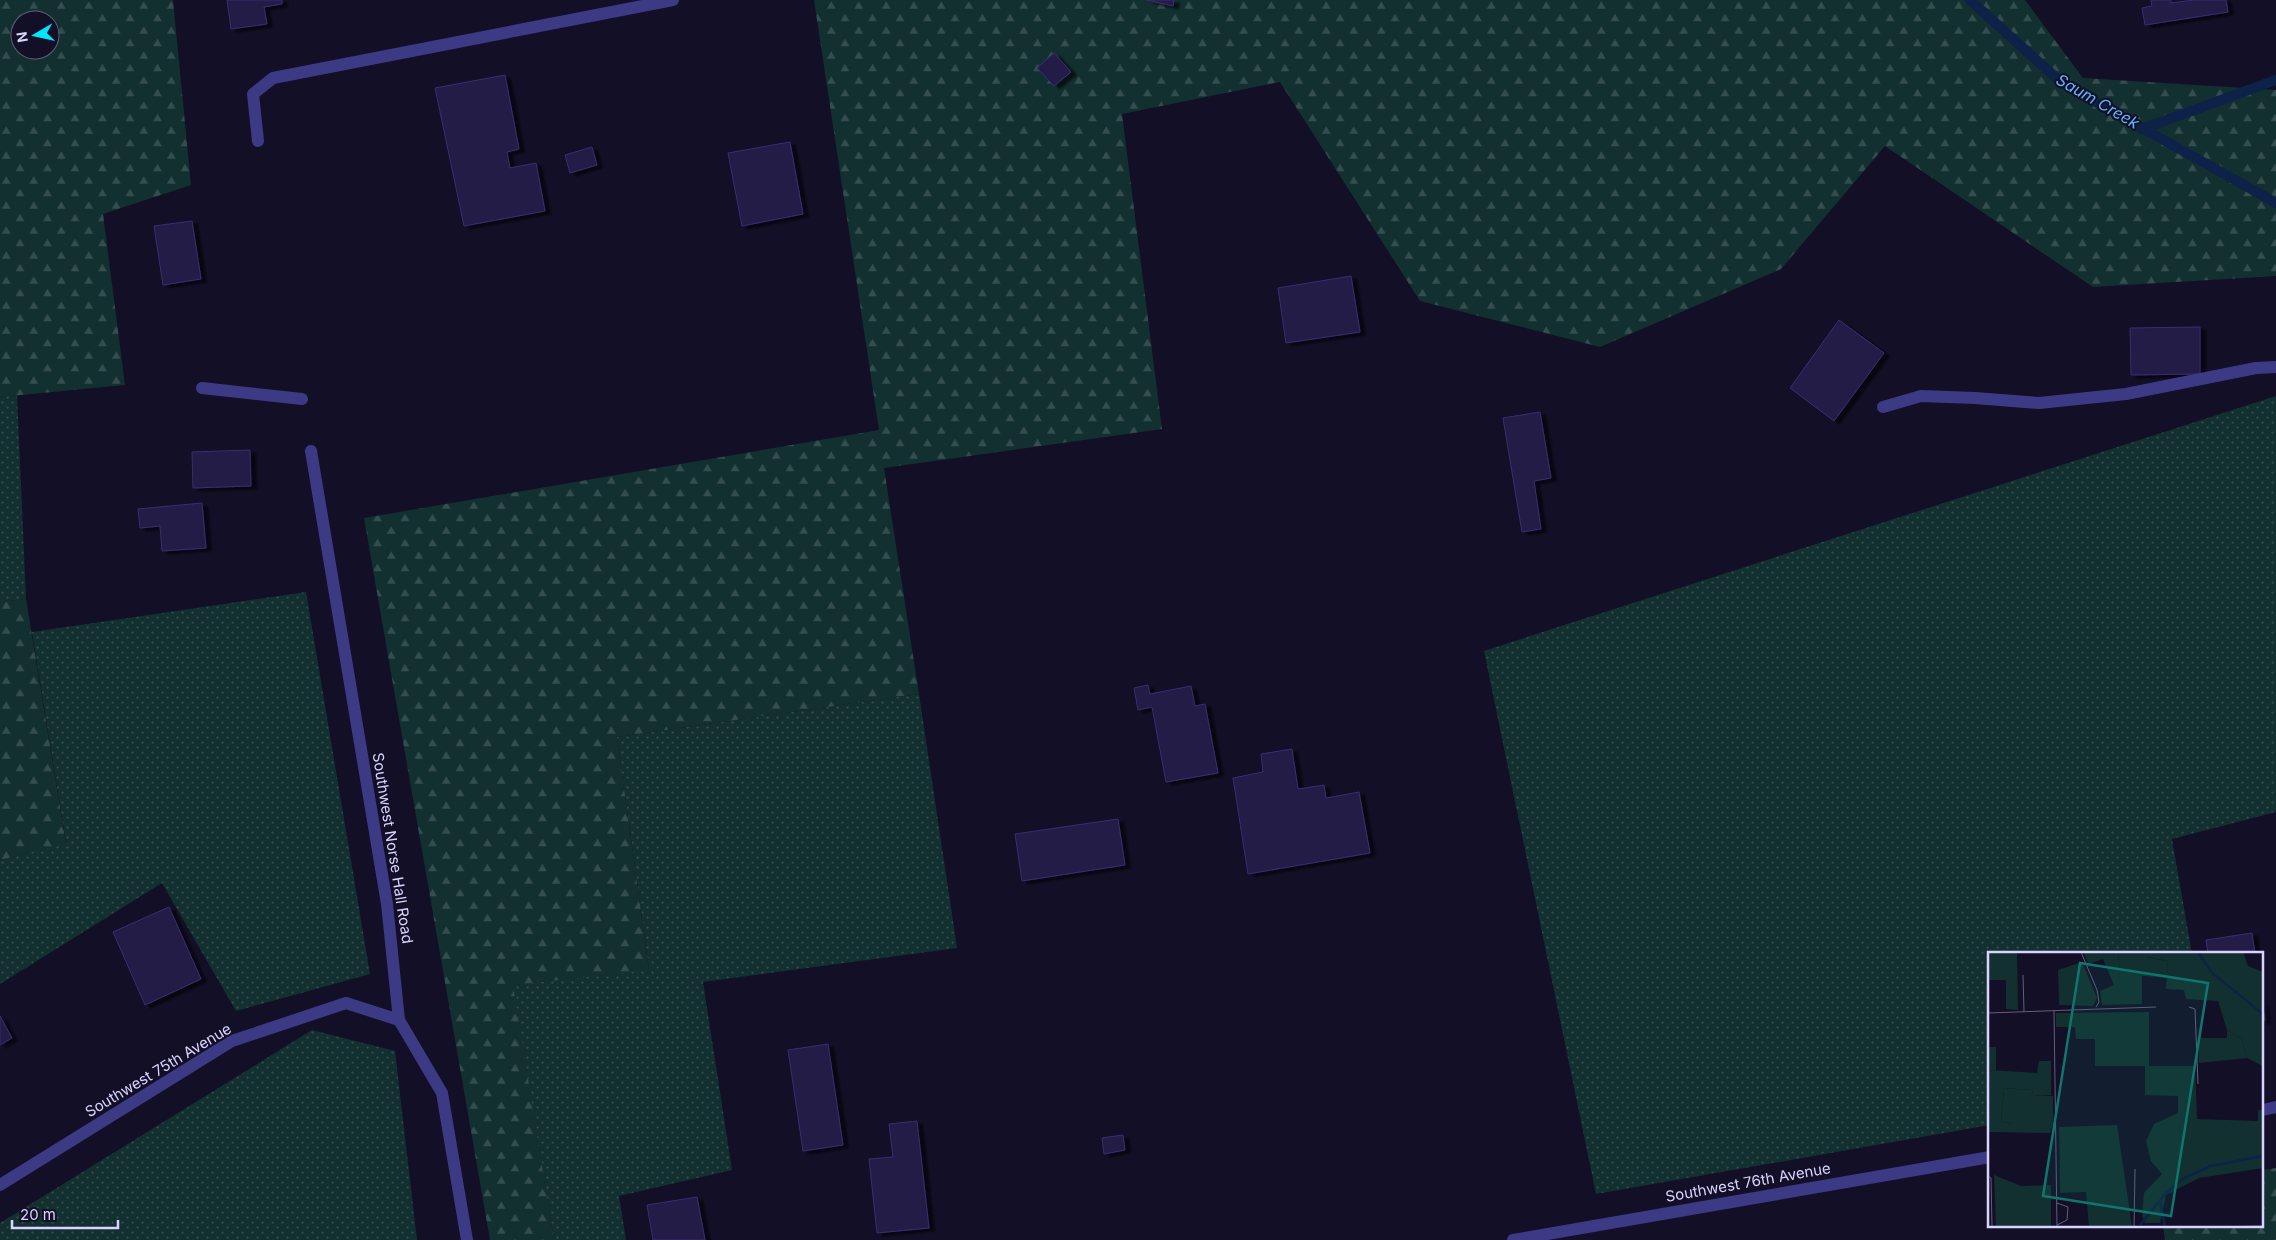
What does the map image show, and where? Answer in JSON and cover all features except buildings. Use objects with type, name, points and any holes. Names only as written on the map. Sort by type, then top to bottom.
[{"type":"street","points":[[258,141],[253,94],[273,78],[673,0]]},
{"type":"street","points":[[1883,407],[1921,396],[2039,403],[2126,394],[2256,368],[2276,367]]},
{"type":"street","points":[[202,388],[302,398]]},
{"type":"street","name":"Southwest Norse Hall Road","points":[[311,451],[387,904],[399,1020],[442,1093],[467,1240]]},
{"type":"street","name":"Southwest 75th Avenue","points":[[0,1185],[232,1041],[346,1003],[399,1020]]},
{"type":"street","name":"Southwest 76th Avenue","points":[[1512,1240],[1988,1157]]},
{"type":"green space","points":[[0,0],[173,0],[191,185],[103,214],[125,385],[0,397]]},
{"type":"green space","points":[[814,0],[2025,0],[2083,78],[2276,90],[2276,276],[2093,287],[1885,146],[1781,269],[1600,347],[1420,301],[1280,82],[1122,114],[1162,429],[884,468],[919,694],[617,737],[649,970],[513,985],[554,1240],[490,1240],[364,518],[879,430]]},
{"type":"green space","points":[[17,395],[26,599],[0,602],[0,397]]},
{"type":"green space","points":[[2276,396],[2276,812],[2172,839],[2192,952],[1988,952],[1988,1125],[1596,1194],[1484,651]]},
{"type":"green space","points":[[306,592],[370,974],[236,1011],[162,883],[0,984],[0,860],[66,843],[32,632]]},
{"type":"green space","points":[[26,599],[66,844],[0,860],[0,602]]},
{"type":"green space","points":[[919,694],[957,948],[703,982],[732,1170],[619,1196],[626,1240],[554,1240],[512,985],[649,969],[617,737]]},
{"type":"green space","points":[[312,1030],[395,1051],[417,1240],[0,1240],[0,1223]]},
{"type":"green space","points":[[2276,1168],[2276,1240],[2165,1240],[2163,1228],[2264,1228],[2264,1170]]},
{"type":"waterway","name":"Saum Creek","points":[[1970,0],[2062,83],[2276,203]]},
{"type":"waterway","name":"Saum Creek","points":[[2142,129],[2276,80]]}]
